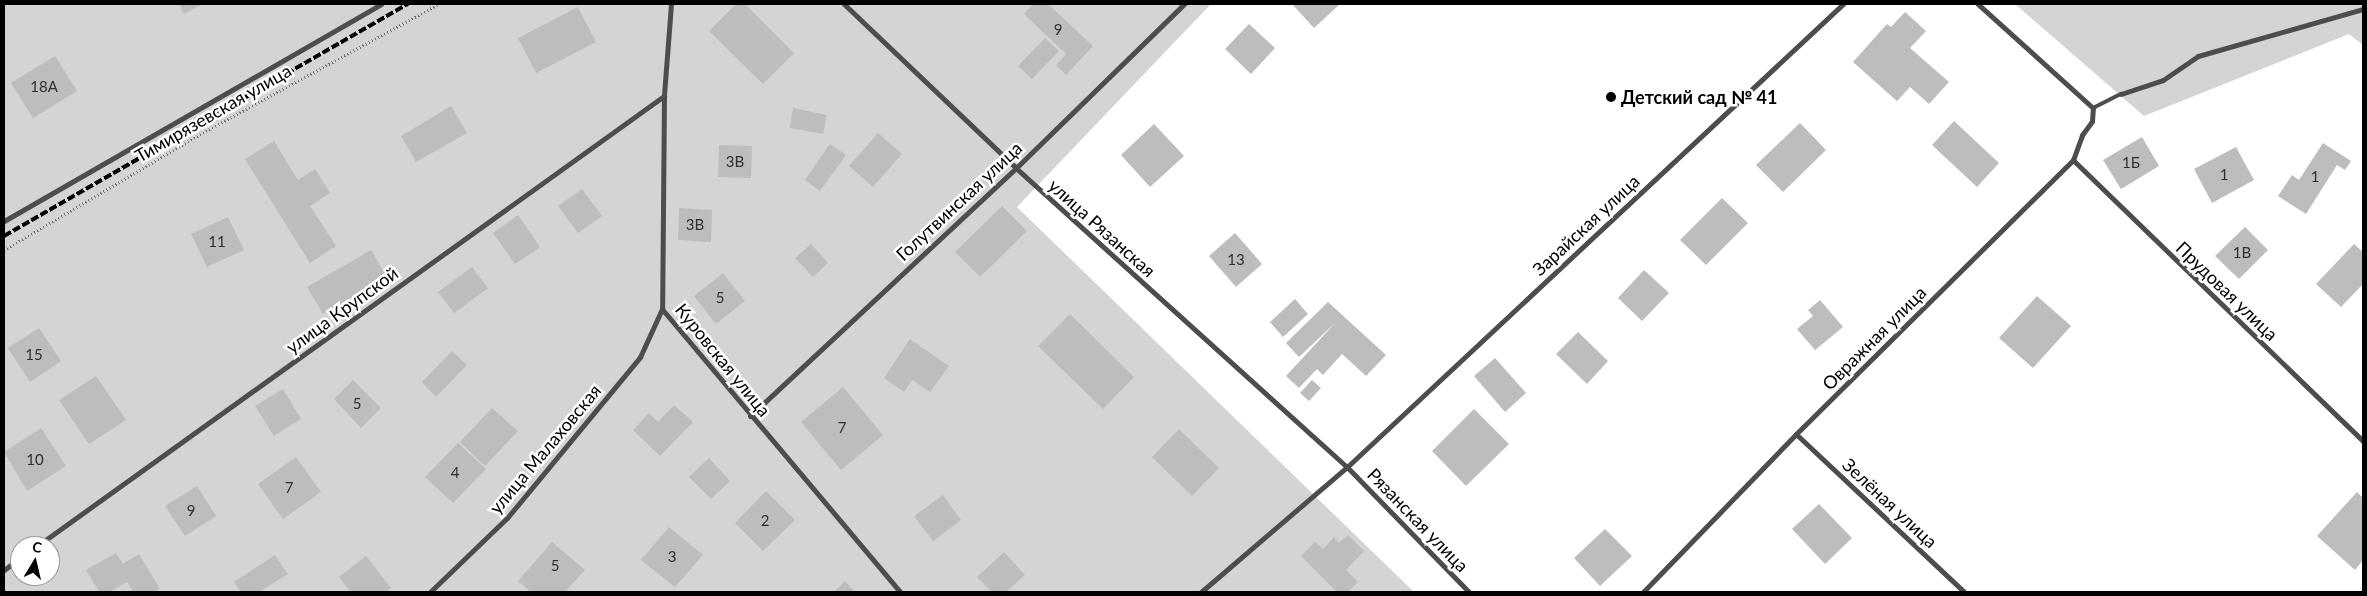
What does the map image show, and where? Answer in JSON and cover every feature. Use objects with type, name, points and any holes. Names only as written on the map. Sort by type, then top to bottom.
[{"type":"street","name":"Тимирязевская улица","points":[[4,221],[381,4]]},
{"type":"street","name":"Куровская улица","points":[[671,4],[664,96],[662,309],[750,416],[900,592]]},
{"type":"street","name":"улица Рязанская","points":[[844,4],[1016,168],[1347,467]]},
{"type":"street","name":"Голутвинская улица","points":[[750,416],[1016,168],[1184,4]]},
{"type":"street","name":"Зарайская улица","points":[[1201,592],[1347,467],[1843,4]]},
{"type":"street","points":[[1978,4],[2093,108]]},
{"type":"street","points":[[2121,94],[2163,80],[2198,56],[2363,10]]},
{"type":"street","name":"улица Крупской","points":[[50,536],[664,96]]},
{"type":"street","name":"Овражная улица","points":[[1643,592],[1796,434],[2072,160],[2082,135],[2092,121],[2093,108]]},
{"type":"street","name":"Прудовая улица","points":[[2072,160],[2363,441]]},
{"type":"street","name":"улица Малаховская","points":[[430,592],[507,518],[640,357],[662,309]]},
{"type":"street","name":"Зелёная улица","points":[[1796,434],[1964,592]]},
{"type":"street","name":"Рязанская улица","points":[[1347,467],[1469,592]]},
{"type":"lane","points":[[2093,108],[2121,94]]},
{"type":"path","name":"Тимирязевская улица","points":[[4,250],[206,131],[439,4]]},
{"type":"shaded area","points":[[4,4],[1211,4],[1017,207],[1414,592],[4,592]]},
{"type":"shaded area","points":[[2015,4],[2363,4],[2363,45],[2349,34],[2144,116]]},
{"type":"building","points":[[179,4],[203,4],[184,14]]},
{"type":"building","points":[[736,4],[745,4],[794,53],[763,84],[709,31]]},
{"type":"building","points":[[1033,4],[1048,4],[1093,46],[1066,75],[1056,65],[1066,54],[1024,14]]},
{"type":"building","points":[[1292,4],[1340,4],[1314,28]]},
{"type":"building","points":[[578,7],[596,42],[536,73],[518,38]]},
{"type":"building","points":[[1905,12],[1926,31],[1910,48],[1949,82],[1929,104],[1910,87],[1897,101],[1853,62],[1887,24],[1891,27]]},
{"type":"building","points":[[1249,24],[1275,48],[1251,74],[1225,49]]},
{"type":"building","points":[[1045,38],[1059,51],[1032,79],[1018,66]]},
{"type":"building","points":[[55,56],[77,91],[33,118],[11,83]]},
{"type":"building","points":[[451,106],[467,133],[416,162],[401,136]]},
{"type":"building","points":[[793,108],[827,115],[823,134],[790,128]]},
{"type":"building","points":[[1954,121],[1999,163],[1977,187],[1932,145]]},
{"type":"building","points":[[1800,123],[1826,150],[1783,192],[1756,165]]},
{"type":"building","points":[[1154,124],[1184,156],[1150,187],[1121,155]]},
{"type":"building","points":[[878,133],[902,154],[873,187],[849,166]]},
{"type":"building","points":[[2142,137],[2159,166],[2121,189],[2103,160]]},
{"type":"building","points":[[274,141],[298,180],[315,169],[330,193],[310,206],[336,246],[310,263],[245,159]]},
{"type":"building","points":[[2323,143],[2351,161],[2345,170],[2337,165],[2306,214],[2278,196],[2292,175],[2299,180]]},
{"type":"building","points":[[830,144],[846,155],[820,191],[805,180]]},
{"type":"building","points":[[719,145],[752,146],[751,178],[718,177]]},
{"type":"building","points":[[2236,147],[2254,180],[2212,203],[2194,169]]},
{"type":"building","points":[[582,189],[602,216],[578,233],[558,206]]},
{"type":"building","points":[[1722,198],[1748,223],[1706,265],[1680,240]]},
{"type":"building","points":[[1002,206],[1027,231],[980,277],[955,252]]},
{"type":"building","points":[[679,208],[712,210],[711,242],[678,240]]},
{"type":"building","points":[[518,215],[540,247],[515,264],[493,233]]},
{"type":"building","points":[[228,217],[244,250],[207,267],[191,234]]},
{"type":"building","points":[[2245,227],[2268,250],[2239,279],[2215,256]]},
{"type":"building","points":[[1235,233],[1262,264],[1236,287],[1209,256]]},
{"type":"building","points":[[811,244],[828,263],[813,277],[795,258]]},
{"type":"building","points":[[2354,244],[2363,252],[2363,284],[2341,307],[2316,284]]},
{"type":"building","points":[[371,250],[387,277],[323,314],[307,287]]},
{"type":"building","points":[[472,267],[488,288],[454,313],[438,292]]},
{"type":"building","points":[[1644,270],[1669,293],[1642,321],[1618,298]]},
{"type":"building","points":[[723,273],[745,301],[716,324],[694,296]]},
{"type":"building","points":[[2037,296],[2071,326],[2033,368],[1999,338]]},
{"type":"building","points":[[1295,299],[1308,314],[1283,337],[1270,322]]},
{"type":"building","points":[[1820,300],[1843,327],[1815,350],[1797,329],[1813,316],[1808,310]]},
{"type":"building","points":[[1328,302],[1386,355],[1366,376],[1342,354],[1323,375],[1317,369],[1299,388],[1286,376],[1335,323],[1299,357],[1286,343]]},
{"type":"building","points":[[1070,314],[1134,377],[1103,409],[1038,346]]},
{"type":"building","points":[[39,328],[61,361],[30,382],[8,348]]},
{"type":"building","points":[[1578,332],[1608,361],[1587,384],[1556,354]]},
{"type":"building","points":[[910,339],[949,366],[930,392],[912,380],[904,392],[884,378]]},
{"type":"building","points":[[452,351],[467,365],[436,397],[422,382]]},
{"type":"building","points":[[1495,358],[1526,393],[1505,412],[1474,376]]},
{"type":"building","points":[[96,376],[126,420],[89,444],[59,400]]},
{"type":"building","points":[[353,380],[381,408],[361,428],[334,399]]},
{"type":"building","points":[[1312,380],[1321,388],[1309,401],[1300,393]]},
{"type":"building","points":[[843,387],[883,435],[841,470],[801,422]]},
{"type":"building","points":[[283,389],[301,419],[274,436],[255,406]]},
{"type":"building","points":[[674,405],[693,422],[660,456],[633,430],[649,413],[658,422]]},
{"type":"building","points":[[492,408],[518,431],[485,466],[460,442]]},
{"type":"building","points":[[1474,409],[1509,444],[1466,486],[1432,451]]},
{"type":"building","points":[[41,428],[66,466],[27,491],[4,452]]},
{"type":"building","points":[[1179,429],[1219,468],[1192,496],[1152,457]]},
{"type":"building","points":[[458,443],[486,469],[453,503],[425,477]]},
{"type":"building","points":[[296,457],[321,492],[283,519],[258,484]]},
{"type":"building","points":[[709,458],[730,481],[711,499],[689,477]]},
{"type":"building","points":[[197,486],[216,516],[185,536],[165,506]]},
{"type":"building","points":[[766,491],[795,520],[763,551],[735,523]]},
{"type":"building","points":[[2357,492],[2363,498],[2363,560],[2355,570],[2317,536]]},
{"type":"building","points":[[943,495],[961,520],[933,541],[914,516]]},
{"type":"building","points":[[1819,504],[1852,538],[1825,564],[1792,529]]},
{"type":"building","points":[[669,527],[703,555],[675,587],[641,560]]},
{"type":"building","points":[[1605,529],[1632,556],[1600,586],[1574,558]]},
{"type":"building","points":[[1348,535],[1364,551],[1346,570],[1358,582],[1348,592],[1337,592],[1301,556],[1315,542],[1323,549],[1334,537],[1339,543]]},
{"type":"building","points":[[552,542],[585,570],[565,592],[531,592],[518,581]]},
{"type":"building","points":[[1004,552],[1025,575],[1006,592],[992,592],[977,577]]},
{"type":"building","points":[[116,553],[123,564],[139,554],[160,589],[153,592],[133,592],[127,582],[110,592],[99,592],[86,570]]},
{"type":"building","points":[[275,555],[288,574],[259,592],[241,592],[234,582]]},
{"type":"building","points":[[366,556],[391,588],[386,592],[351,592],[339,577]]},
{"type":"building","points":[[845,581],[855,592],[834,592]]},
{"type":"railway","points":[[4,236],[408,4]]},
{"type":"place","name":"Детский сад № 41","points":[[1611,97]]}]
